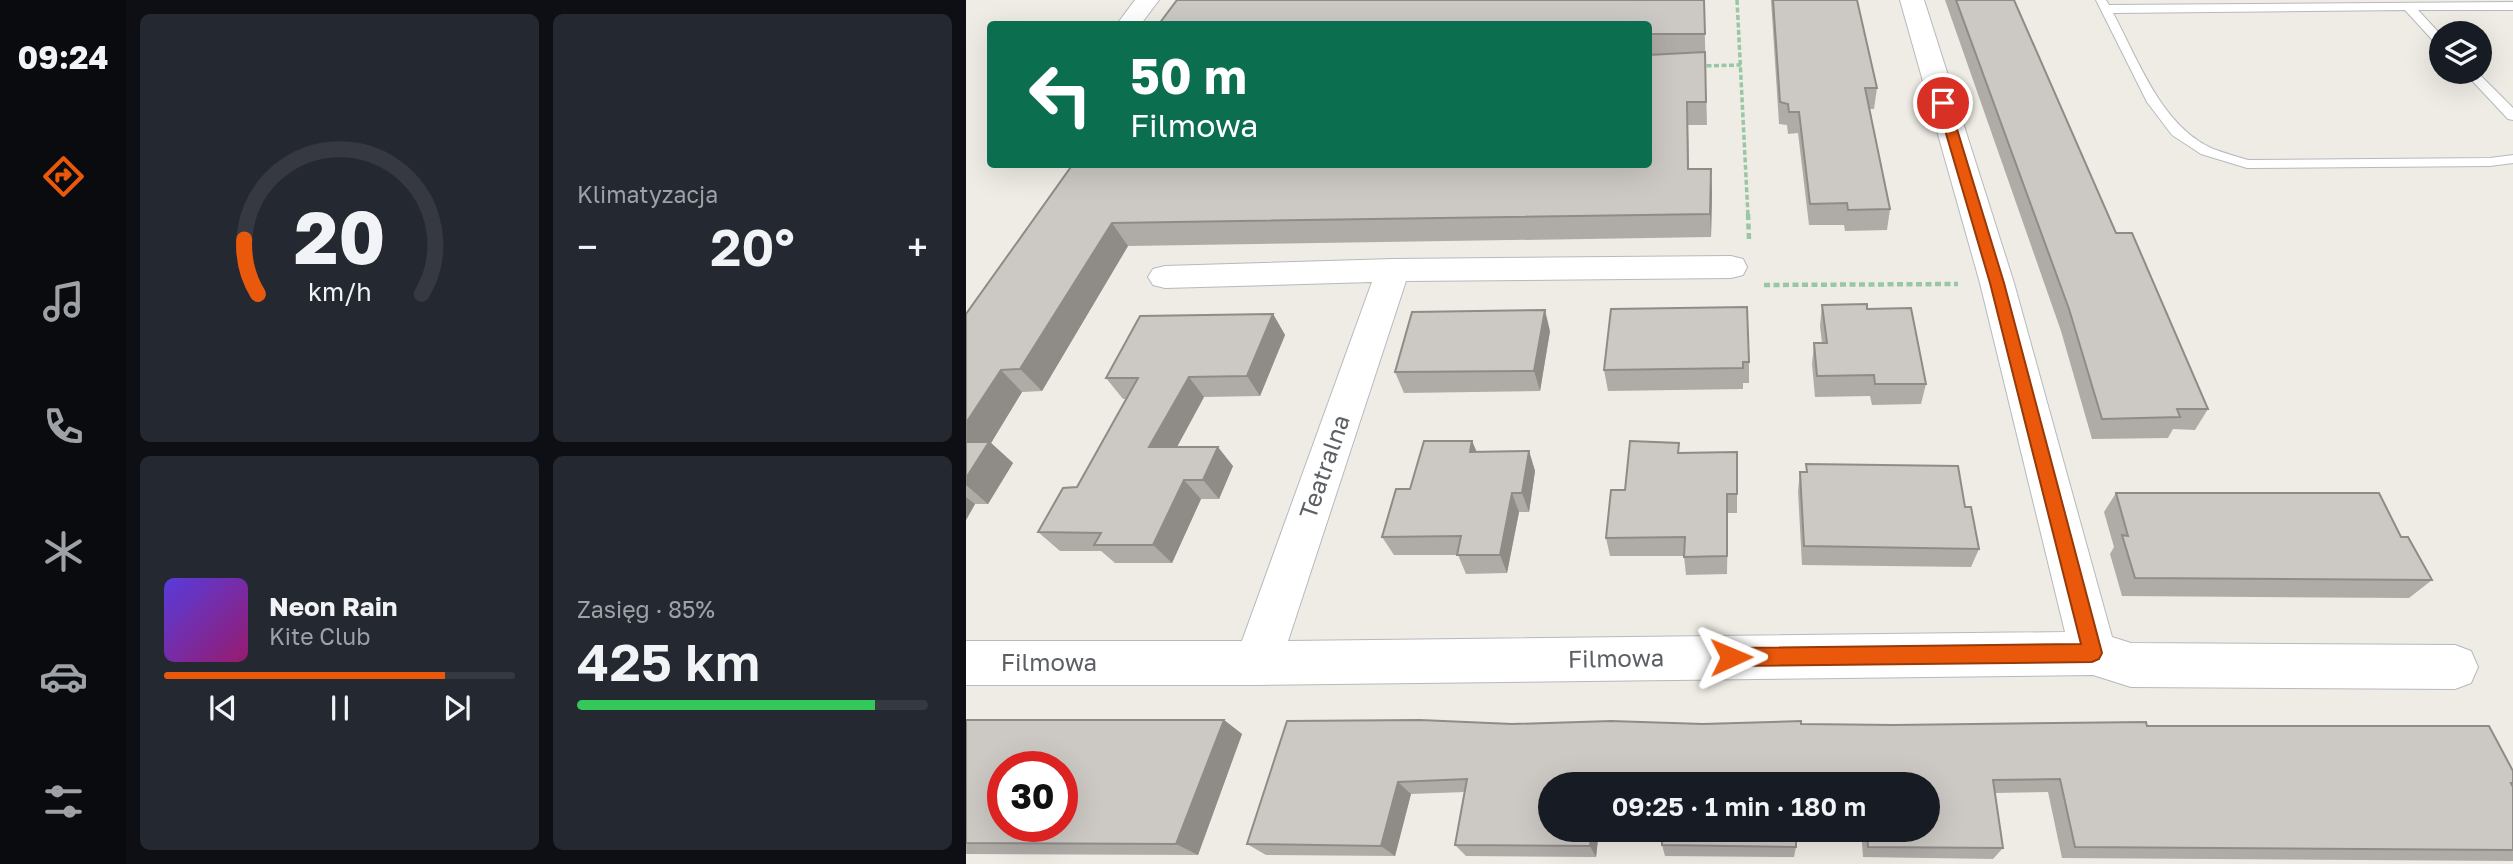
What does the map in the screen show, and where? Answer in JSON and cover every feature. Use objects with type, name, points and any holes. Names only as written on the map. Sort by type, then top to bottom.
[{"type":"street","points":[[1131,21],[1147,0]]},
{"type":"street","points":[[1912,0],[1997,283],[2092,653]]},
{"type":"street","points":[[1165,277],[1393,270],[1744,265]]},
{"type":"street","name":"Teatralna","points":[[1257,663],[1393,270]]},
{"type":"street","name":"Filmowa","points":[[966,663],[1257,663],[2092,653],[2131,665],[2455,667]]},
{"type":"lane","points":[[2513,6],[2409,8],[2102,4],[2154,102],[2177,132],[2206,151],[2247,164],[2490,162],[2513,159]]},
{"type":"lane","points":[[2409,8],[2429,29]]},
{"type":"lane","points":[[2482,84],[2513,116]]},
{"type":"path","points":[[1737,0],[1741,65],[1744,265],[1997,283]]},
{"type":"path","points":[[1699,66],[1741,65]]},
{"type":"building","points":[[1177,0],[1704,0],[1705,34],[1652,34],[1652,21],[1161,21]]},
{"type":"building","points":[[1773,0],[1857,0],[1877,88],[1865,88],[1890,209],[1848,210],[1847,203],[1810,204],[1799,112],[1789,112],[1788,104],[1780,102]]},
{"type":"building","points":[[1956,0],[2014,0],[2116,233],[2132,233],[2208,409],[2177,409],[2180,417],[2102,419],[2069,309]]},
{"type":"building","points":[[1705,52],[1706,102],[1687,102],[1688,169],[1711,169],[1710,214],[1112,223],[1020,369],[1001,370],[966,423],[966,314],[1070,168],[1652,168],[1652,55]]},
{"type":"building","points":[[1867,304],[1867,309],[1911,308],[1926,384],[1875,384],[1874,375],[1817,376],[1814,343],[1827,343],[1822,305]]},
{"type":"building","points":[[1747,307],[1749,362],[1743,362],[1743,368],[1604,370],[1611,309]]},
{"type":"building","points":[[1545,310],[1534,371],[1395,372],[1412,312]]},
{"type":"building","points":[[1273,314],[1247,376],[1189,377],[1149,447],[1218,447],[1203,480],[1184,480],[1153,545],[1094,545],[1101,533],[1038,532],[1063,488],[1077,487],[1138,378],[1106,378],[1140,316]]},
{"type":"building","points":[[1424,441],[1472,441],[1470,452],[1529,451],[1522,493],[1512,493],[1500,555],[1457,555],[1461,536],[1382,537],[1396,489],[1410,489]]},
{"type":"building","points":[[1630,441],[1679,443],[1678,453],[1737,452],[1737,494],[1727,494],[1727,556],[1684,557],[1685,537],[1606,538],[1611,490],[1625,490]]},
{"type":"building","points":[[966,442],[989,442],[966,478]]},
{"type":"building","points":[[1806,464],[1958,466],[1965,507],[1971,507],[1979,549],[1804,546],[1800,472],[1807,472]]},
{"type":"building","points":[[2116,493],[2379,493],[2401,537],[2408,537],[2432,580],[2135,578],[2122,535],[2128,536]]},
{"type":"building","points":[[966,720],[1224,720],[1176,844],[966,843]]},
{"type":"building","points":[[1420,720],[1512,724],[1611,721],[1703,724],[1801,721],[1801,724],[1894,725],[2146,722],[2147,726],[2489,726],[2513,771],[2513,850],[2075,847],[2060,779],[1993,780],[2003,848],[1868,847],[1868,842],[1940,842],[1940,772],[1538,772],[1538,842],[1590,842],[1590,846],[1455,845],[1467,779],[1398,782],[1381,846],[1247,844],[1287,721]]},
{"type":"building","points":[[1662,842],[1796,842],[1796,847],[1662,845]]},
{"type":"route","points":[[1731,657],[2092,653],[1997,283],[1943,103]]}]
